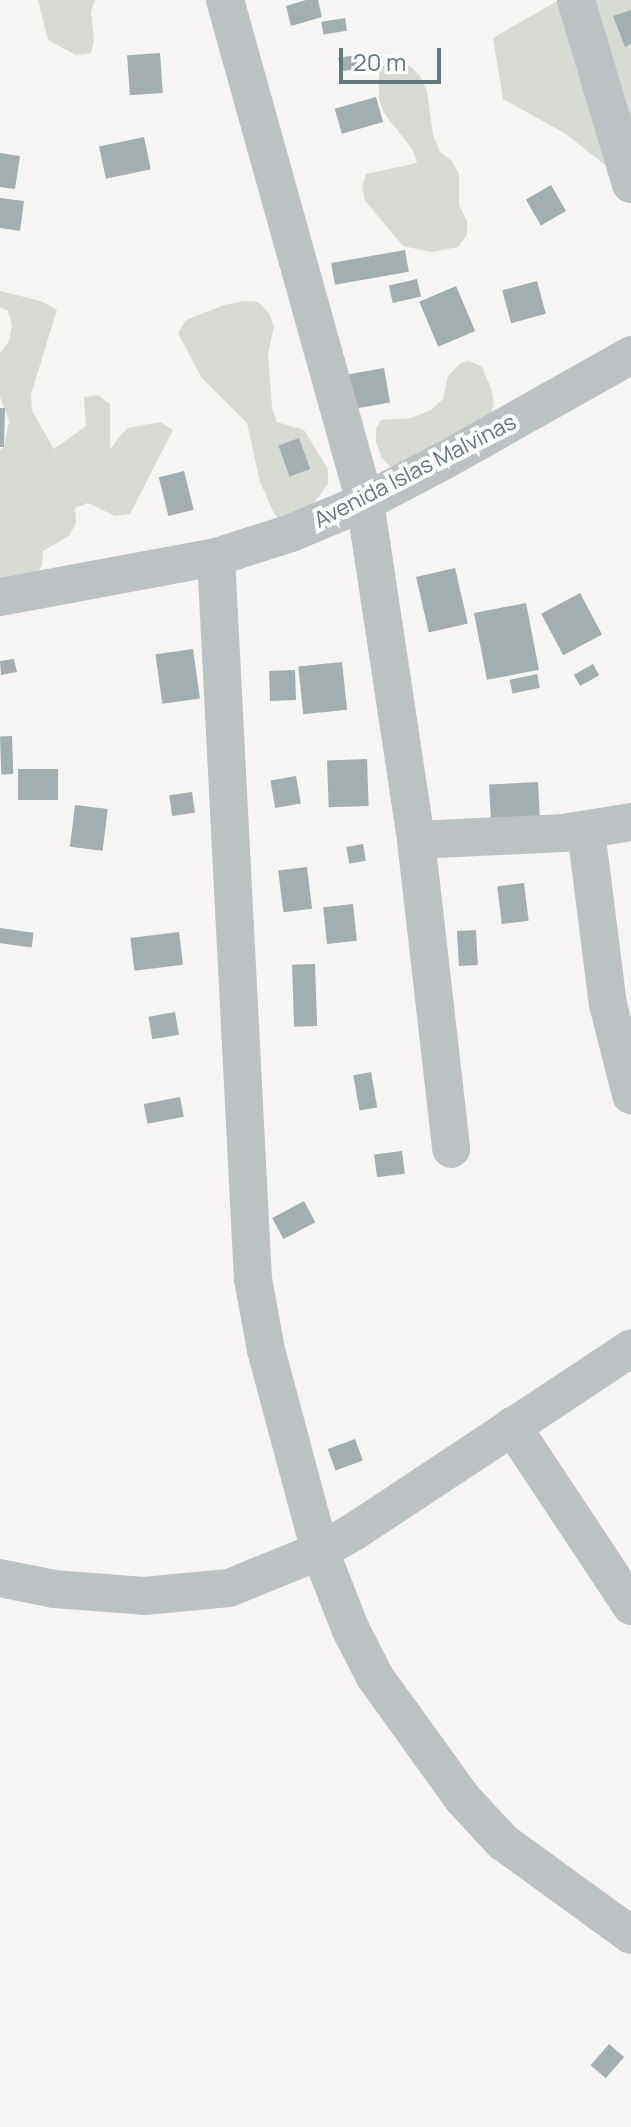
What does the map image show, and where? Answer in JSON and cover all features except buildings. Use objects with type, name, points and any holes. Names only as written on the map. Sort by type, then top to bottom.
[{"type":"street","points":[[225,0],[365,502],[416,840],[451,1149]]},
{"type":"street","points":[[576,0],[631,184]]},
{"type":"street","name":"Avenida Islas Malvinas","points":[[0,597],[216,557],[291,533],[365,502],[631,355]]},
{"type":"street","points":[[216,557],[253,1279],[266,1350],[320,1551],[350,1628],[375,1677],[463,1799],[503,1842],[631,1935]]},
{"type":"street","points":[[416,840],[586,831],[631,822]]},
{"type":"street","points":[[586,831],[608,1004],[631,1095]]},
{"type":"street","points":[[0,1578],[54,1589],[144,1596],[229,1588],[320,1551],[355,1531],[631,1348]]},
{"type":"street","points":[[512,1426],[631,1606]]},
{"type":"shaded area","points":[[38,0],[95,0],[91,12],[94,40],[91,53],[76,55],[48,40]]},
{"type":"shaded area","points":[[559,0],[631,0],[631,171],[610,169],[566,134],[503,99],[493,38]]},
{"type":"shaded area","points":[[394,63],[410,66],[420,76],[427,91],[433,135],[440,152],[452,161],[459,174],[459,205],[467,221],[467,235],[458,247],[431,252],[403,246],[365,201],[362,188],[366,174],[417,163],[413,150],[384,113],[379,99],[379,67]]},
{"type":"shaded area","points":[[0,291],[41,301],[57,310],[31,394],[32,411],[54,449],[86,426],[84,397],[98,395],[110,404],[110,449],[127,428],[160,422],[173,430],[130,514],[115,516],[88,503],[75,508],[76,523],[69,536],[43,551],[42,565],[35,578],[0,594],[0,450],[4,447],[9,421],[0,397],[0,353],[9,341],[12,325],[8,311],[0,307]]},
{"type":"shaded area","points":[[258,302],[269,313],[274,326],[268,354],[272,408],[277,422],[304,430],[328,469],[328,484],[299,523],[283,524],[274,513],[260,482],[247,423],[201,377],[178,333],[186,320],[224,305]]},
{"type":"shaded area","points":[[469,361],[482,367],[491,388],[494,404],[491,413],[393,469],[382,458],[376,443],[376,428],[381,420],[411,418],[431,410],[443,399],[448,376],[461,363]]}]
